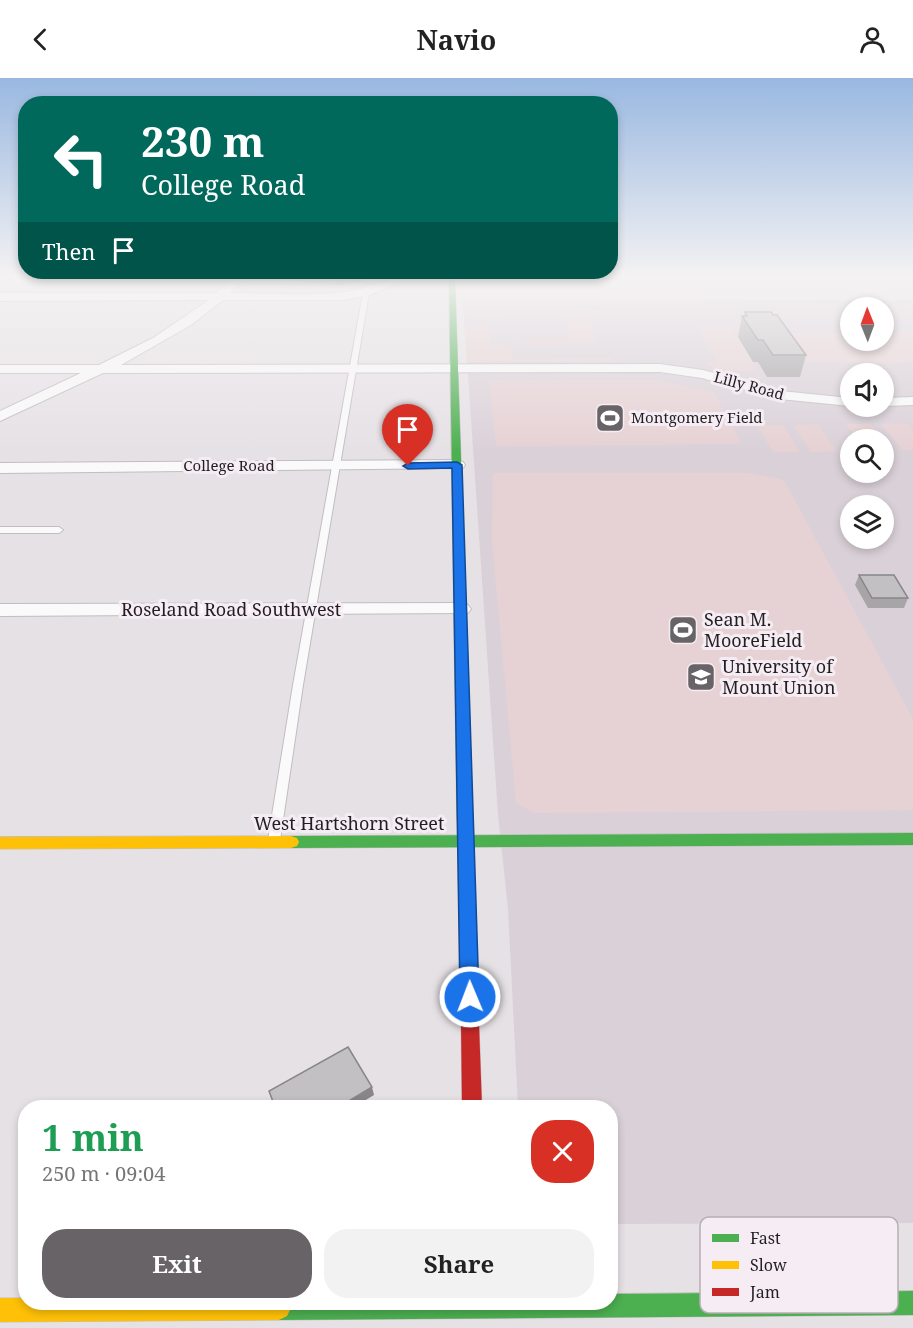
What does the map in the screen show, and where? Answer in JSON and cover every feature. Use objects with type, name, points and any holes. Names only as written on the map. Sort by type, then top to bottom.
[{"type":"main road","points":[[453,335],[472,1100]]},
{"type":"main road","name":"West Hartshorn Street","points":[[0,843],[913,839]]},
{"type":"main road","points":[[898,1303],[913,1303]]},
{"type":"main road","points":[[618,1309],[700,1307]]},
{"type":"main road","points":[[0,1310],[34,1319],[149,1310]]},
{"type":"main road","points":[[342,1310],[475,1312],[572,1310]]},
{"type":"street","points":[[0,417],[164,335]]},
{"type":"street","name":"Lilly Road","points":[[0,369],[660,368],[703,374],[780,395],[840,401]]},
{"type":"street","points":[[894,402],[913,401]]},
{"type":"street","name":"College Road","points":[[0,468],[457,465]]},
{"type":"street","name":"Roseland Road Southwest","points":[[0,610],[461,609]]},
{"type":"lane","points":[[274,841],[359,335]]},
{"type":"lane","points":[[0,530],[59,530]]},
{"type":"lane","points":[[145,1328],[149,1310]]},
{"type":"lane","points":[[273,1328],[275,1310]]},
{"type":"shaded area","name":"University of Mount Union","points":[[465,335],[840,335],[840,351],[894,351],[894,335],[913,335],[913,1223],[898,1223],[898,1217],[700,1217],[700,1224],[618,1224],[618,1100],[518,1100],[508,909],[498,815]]},
{"type":"shaded area","points":[[465,335],[489,335],[490,344],[511,345],[513,359],[612,358],[614,361],[469,362]]},
{"type":"shaded area","points":[[568,335],[595,335],[597,344],[518,344],[519,339],[569,339]]},
{"type":"shaded area","points":[[702,335],[738,337],[753,362],[754,371],[726,371],[708,366],[706,362],[717,361]]},
{"type":"shaded area","points":[[768,335],[840,335],[840,351],[894,351],[894,335],[913,335],[913,362],[796,362]]},
{"type":"shaded area","name":"Montgomery Field","points":[[656,380],[714,392],[741,444],[496,446],[489,381]]},
{"type":"shaded area","points":[[907,423],[913,431],[913,450],[903,450],[894,439],[894,429],[885,429],[881,424]]},
{"type":"shaded area","points":[[818,424],[837,451],[811,452],[793,425]]},
{"type":"shaded area","points":[[846,424],[871,424],[875,429],[850,429]]},
{"type":"shaded area","points":[[783,425],[800,452],[773,452],[758,426]]},
{"type":"shaded area","name":"Sean M. MooreField","points":[[493,473],[750,473],[784,480],[913,719],[913,810],[534,813],[516,803],[492,542]]},
{"type":"building","points":[[755,335],[792,335],[806,355],[773,355],[763,340],[758,340]]},
{"type":"building","points":[[859,575],[894,575],[908,598],[872,598]]},
{"type":"building","points":[[348,1047],[372,1087],[351,1100],[272,1100],[269,1091]]},
{"type":"traffic: fast","points":[[453,335],[465,820]]},
{"type":"traffic: fast","points":[[291,842],[913,839]]},
{"type":"traffic: fast","points":[[898,1303],[913,1303]]},
{"type":"traffic: fast","points":[[618,1305],[700,1305]]},
{"type":"traffic: slow","points":[[465,820],[470,1024]]},
{"type":"traffic: slow","points":[[0,843],[291,842]]},
{"type":"traffic: slow","points":[[0,1310],[18,1310]]},
{"type":"traffic: jam","points":[[470,1024],[472,1100]]},
{"type":"place","name":"Montgomery Field","points":[[610,418]]},
{"type":"place","name":"Sean M. MooreField","points":[[683,630]]},
{"type":"place","name":"University of Mount Union","points":[[701,677]]},
{"type":"route","points":[[408,466],[457,465],[470,997]]}]
